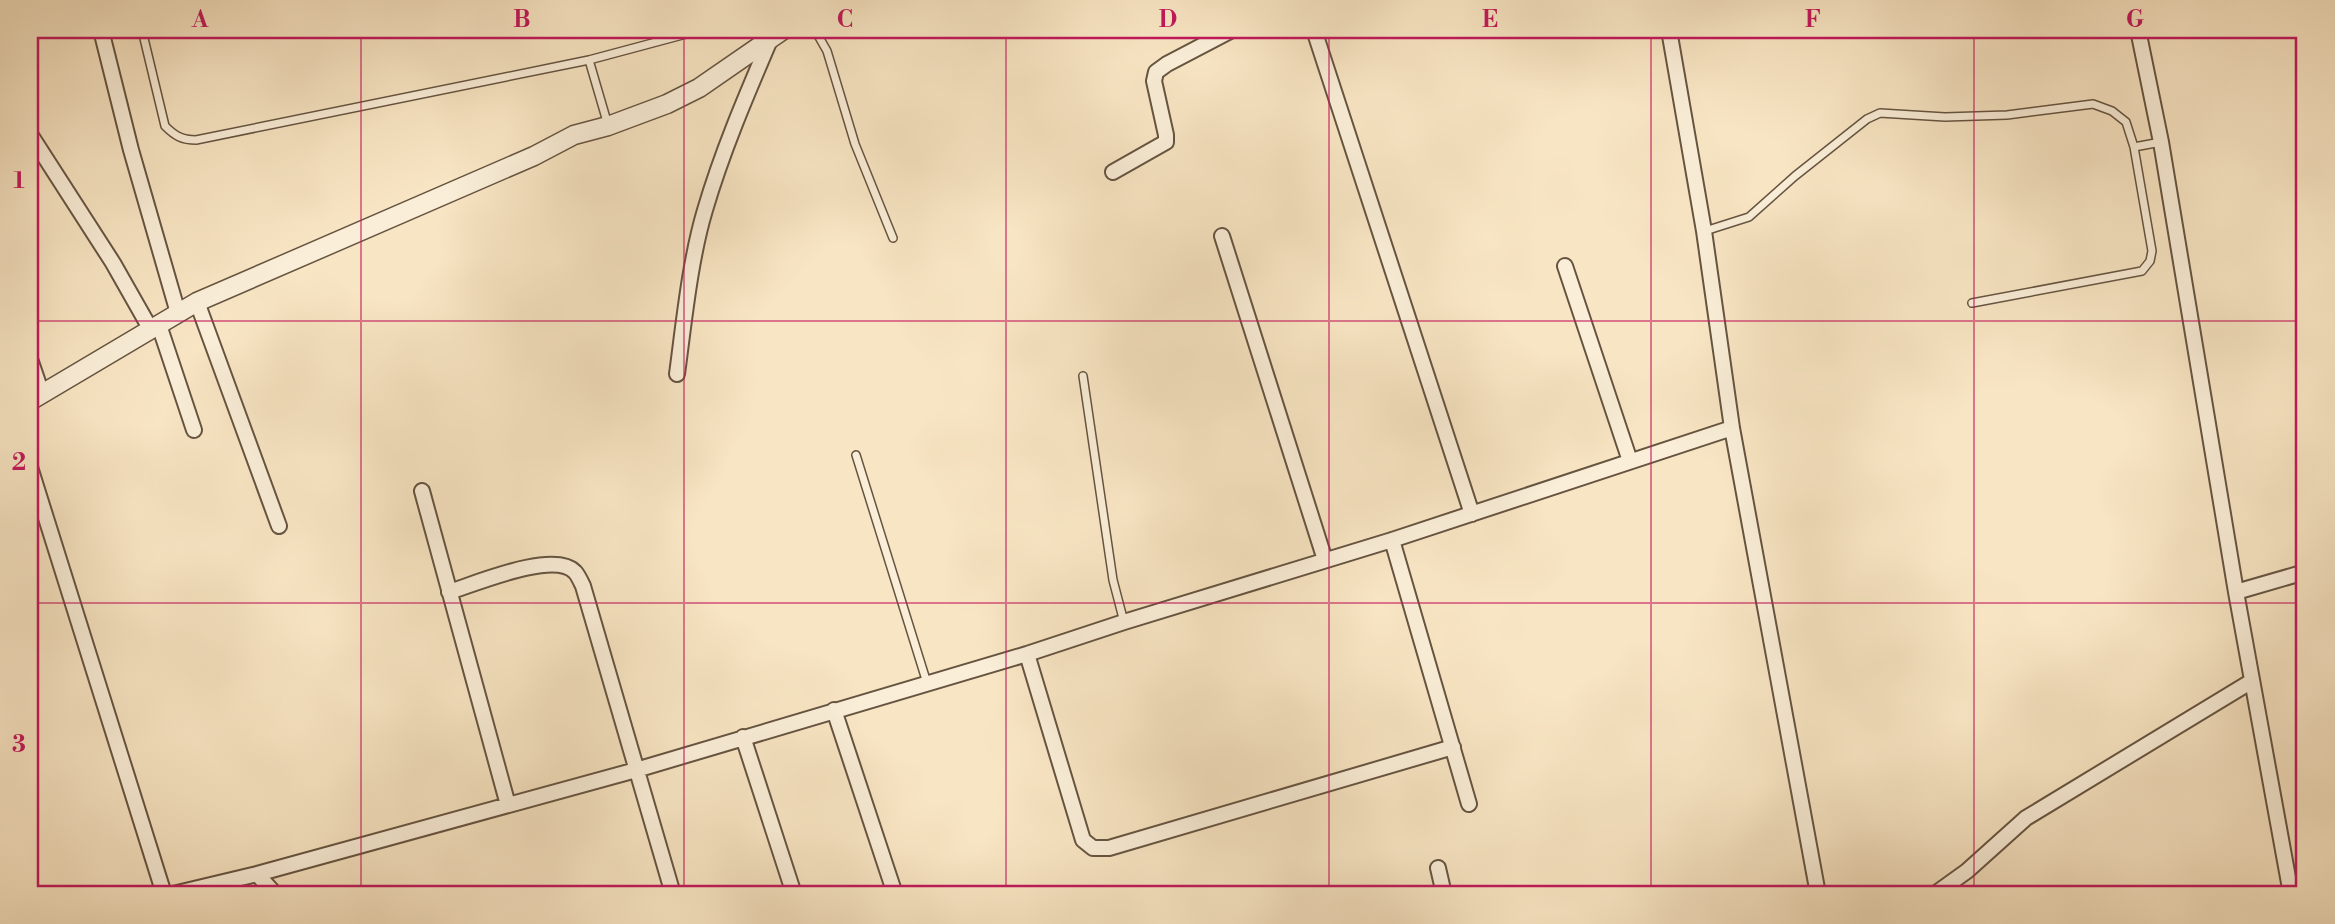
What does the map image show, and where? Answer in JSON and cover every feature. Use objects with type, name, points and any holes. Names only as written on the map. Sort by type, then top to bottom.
[{"type":"street","points":[[101,30],[178,313]]},
{"type":"street","points":[[1113,172],[1166,142],[1167,135],[1154,81],[1156,72],[1232,30]]},
{"type":"street","points":[[1314,30],[1472,514]]},
{"type":"street","points":[[1669,30],[1704,231],[1732,428],[1818,894]]},
{"type":"street","points":[[2138,30],[2161,142],[2236,592],[2291,894]]},
{"type":"street","points":[[30,359],[36,397],[197,302],[534,156],[574,135],[608,126],[667,104],[699,89],[777,35]]},
{"type":"street","points":[[677,374],[686,304],[704,213],[730,134],[777,35]]},
{"type":"street","points":[[30,134],[155,328],[194,430]]},
{"type":"street","points":[[1222,236],[1325,560]]},
{"type":"street","points":[[1565,266],[1630,461]]},
{"type":"street","points":[[197,302],[279,526]]},
{"type":"street","points":[[173,894],[257,874],[636,770],[927,684],[1392,540],[1732,428]]},
{"type":"street","points":[[30,467],[164,894]]},
{"type":"street","points":[[422,491],[508,805]]},
{"type":"street","points":[[1392,540],[1469,804]]},
{"type":"street","points":[[449,592],[540,564],[560,565],[574,571],[583,586],[673,894]]},
{"type":"street","points":[[2236,592],[2305,572]]},
{"type":"street","points":[[1027,654],[1083,840],[1093,848],[1109,848],[1453,747]]},
{"type":"street","points":[[1935,894],[1967,871],[2026,818],[2252,681]]},
{"type":"street","points":[[834,710],[895,894]]},
{"type":"street","points":[[743,737],[794,894]]},
{"type":"street","points":[[1438,868],[1444,894]]},
{"type":"street","points":[[257,874],[275,894]]},
{"type":"lane","points":[[142,30],[165,127],[185,140],[589,60],[701,30]]},
{"type":"lane","points":[[815,30],[827,51],[855,144],[893,238]]},
{"type":"lane","points":[[589,60],[608,126]]},
{"type":"lane","points":[[1704,231],[1749,217],[1795,176],[1867,119],[1880,113],[1945,117],[2007,115],[2093,104],[2112,111],[2126,122],[2134,147],[2152,251],[2150,261],[2142,271],[1972,303]]},
{"type":"lane","points":[[2134,147],[2161,142]]},
{"type":"lane","points":[[1083,376],[1113,580],[1124,622]]},
{"type":"lane","points":[[856,454],[927,684]]}]
